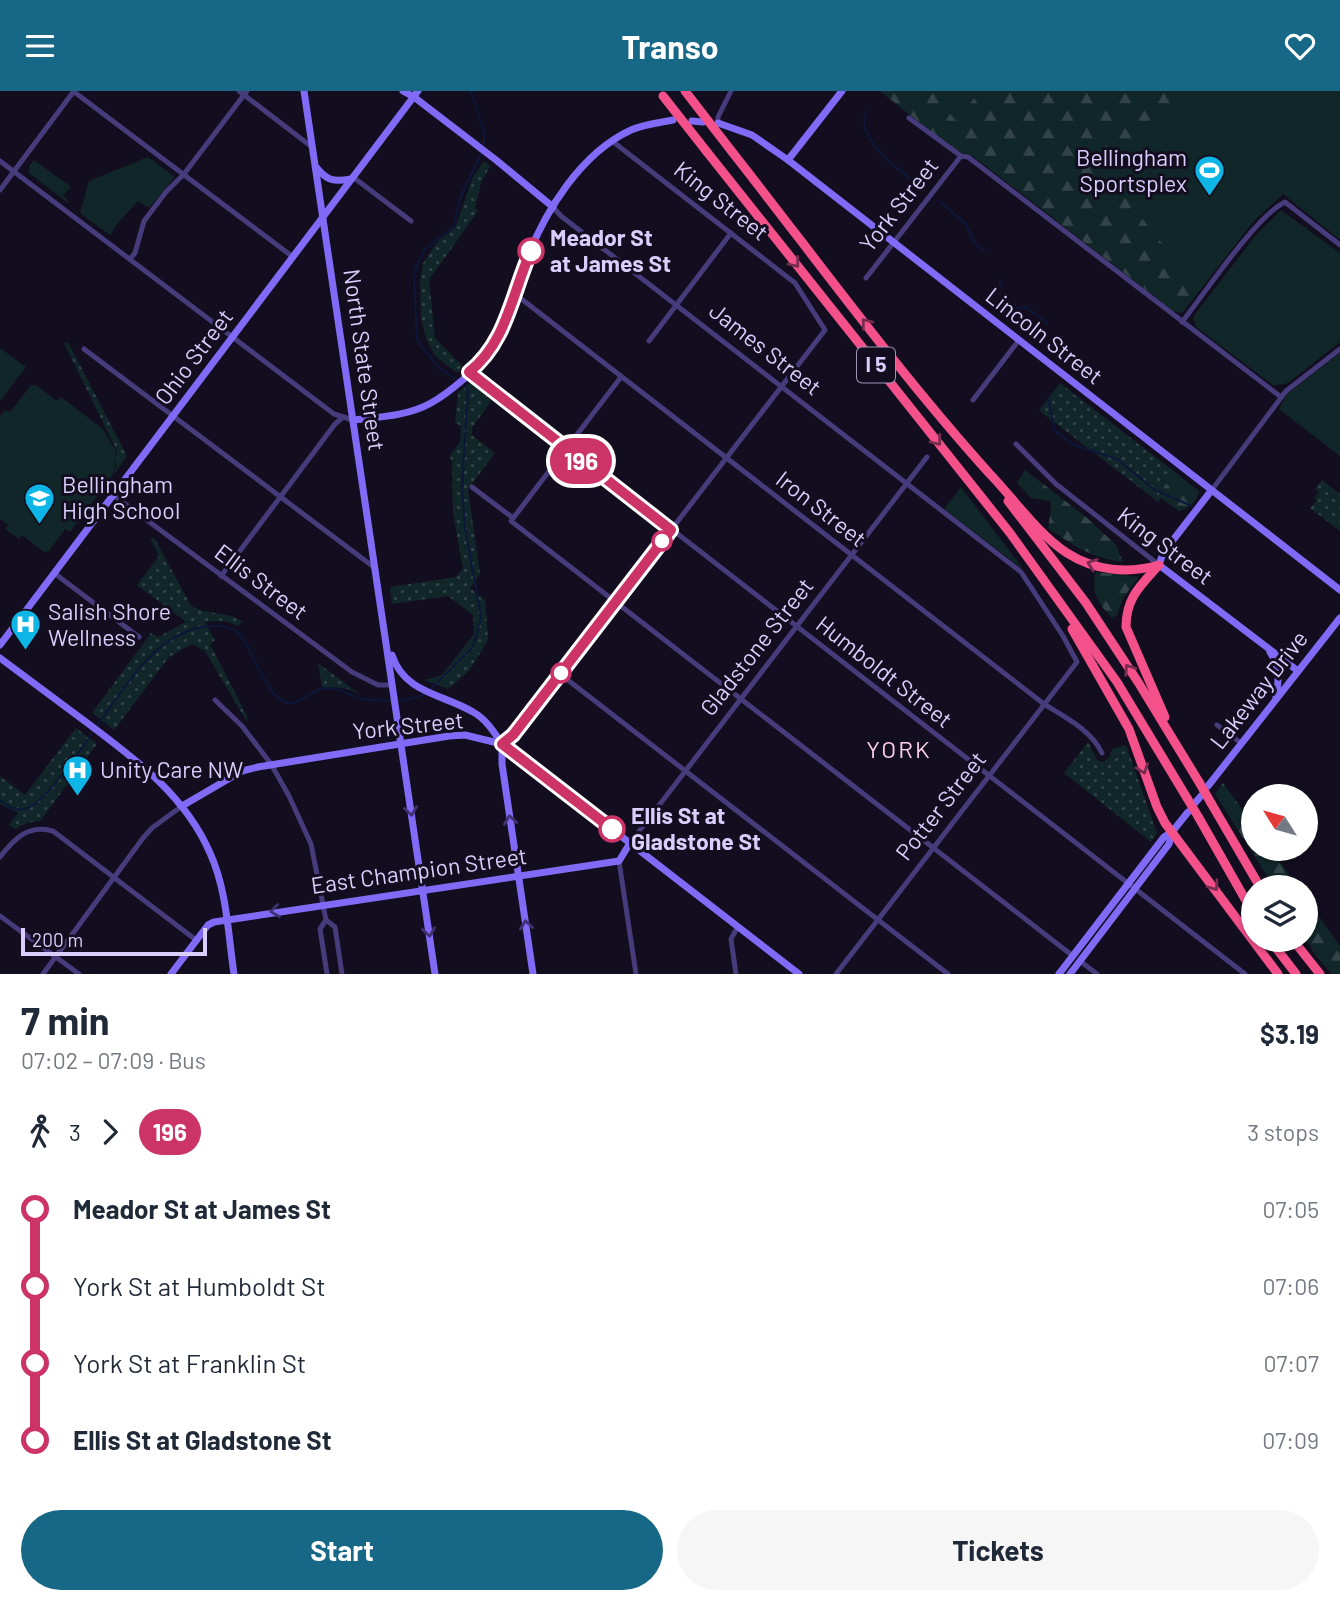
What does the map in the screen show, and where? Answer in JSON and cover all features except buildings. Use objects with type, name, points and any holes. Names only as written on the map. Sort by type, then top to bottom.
[{"type":"highway","name":"I 5","points":[[685,91],[939,416],[971,452],[1086,603],[1203,784],[1211,803],[1253,875]]},
{"type":"highway","name":"I 5","points":[[661,94],[1010,533],[1117,682],[1191,800],[1241,892]]},
{"type":"highway","points":[[971,452],[1046,536],[1069,554],[1087,563],[1113,569],[1140,570],[1159,565]]},
{"type":"highway","points":[[1159,565],[1133,593],[1126,614],[1126,627],[1178,748]]},
{"type":"highway","points":[[1043,580],[1129,729],[1157,807],[1172,832],[1278,974]]},
{"type":"highway","points":[[1279,952],[1296,974]]},
{"type":"highway","points":[[1303,952],[1320,974]]},
{"type":"street","points":[[0,190],[74,91],[293,257]]},
{"type":"street","name":"North State Street","points":[[304,91],[386,635]]},
{"type":"street","name":"James Street","points":[[403,91],[416,94],[465,137],[676,305],[1021,572],[1077,662]]},
{"type":"street","points":[[718,123],[718,117],[732,91]]},
{"type":"street","points":[[789,160],[842,91]]},
{"type":"street","points":[[130,259],[144,221],[184,174],[243,92],[312,147]]},
{"type":"street","name":"Ohio Street","points":[[0,645],[416,94]]},
{"type":"street","points":[[909,118],[961,156],[968,157],[1281,397]]},
{"type":"street","points":[[0,161],[342,418],[353,420],[411,411],[430,403],[469,372],[489,352],[503,326],[526,260],[553,207],[580,171],[611,141],[637,128],[673,120]]},
{"type":"street","points":[[692,121],[703,122]]},
{"type":"street","name":"Lincoln Street","points":[[718,123],[752,135],[789,160],[1340,590]]},
{"type":"street","name":"King Street","points":[[611,141],[795,283],[825,330],[781,386]]},
{"type":"street","name":"York Street","points":[[866,278],[961,156]]},
{"type":"street","points":[[315,166],[332,181],[353,178],[411,221]]},
{"type":"street","points":[[1182,322],[1254,229],[1275,207],[1285,202],[1340,245]]},
{"type":"street","points":[[649,341],[731,233]]},
{"type":"street","name":"Iron Street","points":[[515,294],[1044,704],[1076,724],[1097,744],[1102,753]]},
{"type":"street","points":[[972,400],[1019,340]]},
{"type":"street","points":[[84,349],[375,568]]},
{"type":"street","points":[[1159,565],[1163,553],[1286,391],[1340,349]]},
{"type":"street","name":"Humboldt Street","points":[[469,372],[1245,974]]},
{"type":"street","points":[[512,519],[621,377]]},
{"type":"street","points":[[502,744],[513,735],[781,386]]},
{"type":"street","points":[[222,576],[342,418]]},
{"type":"street","name":"King Street","points":[[1016,444],[1056,484],[1298,671]]},
{"type":"street","name":"Gladstone Street","points":[[619,861],[630,843],[927,457]]},
{"type":"street","points":[[472,487],[615,602],[1097,974]]},
{"type":"street","name":"Ellis Street","points":[[113,495],[352,672],[378,685],[392,685]]},
{"type":"street","points":[[54,573],[139,637]]},
{"type":"street","name":"Lakeway Drive","points":[[1203,784],[1241,743],[1340,618]]},
{"type":"street","points":[[386,635],[435,974]]},
{"type":"street","points":[[386,635],[396,667],[403,677],[416,687],[479,716],[502,744],[799,974]]},
{"type":"street","points":[[1265,646],[1277,666],[1279,684],[1275,700]]},
{"type":"street","points":[[0,658],[143,765],[182,806],[212,858],[223,897],[234,974]]},
{"type":"street","name":"Potter Street","points":[[836,974],[1077,662]]},
{"type":"street","points":[[560,674],[948,974]]},
{"type":"street","points":[[215,700],[242,726],[271,764],[311,844],[326,920],[320,929],[327,974]]},
{"type":"street","points":[[1217,725],[1241,743]]},
{"type":"street","name":"York Street","points":[[182,806],[242,771],[271,764],[465,735],[502,744]]},
{"type":"street","points":[[502,744],[502,764],[533,974]]},
{"type":"street","points":[[1191,800],[1201,796]]},
{"type":"street","points":[[43,974],[152,828],[182,806]]},
{"type":"street","points":[[1059,974],[1079,957],[1087,943],[1087,937],[1169,844],[1172,832],[1188,812]]},
{"type":"street","points":[[0,857],[16,837],[26,831],[43,829],[61,836],[197,940]]},
{"type":"street","points":[[619,861],[636,974]]},
{"type":"street","name":"East Champion Street","points":[[226,919],[619,861]]},
{"type":"street","points":[[1070,974],[1077,958],[1132,885]]},
{"type":"street","points":[[0,916],[79,974]]},
{"type":"street","points":[[172,974],[208,925],[226,919]]},
{"type":"street","points":[[326,920],[335,927],[342,974]]},
{"type":"street","points":[[736,974],[731,939],[738,926]]},
{"type":"green space","points":[[880,91],[1340,91],[1340,240],[1283,194],[1253,222],[1183,312],[1178,313],[973,156],[954,150]]},
{"type":"green space","points":[[880,91],[931,91],[956,121],[980,91],[1166,91],[1180,109],[1103,170],[1198,288],[1182,310],[1173,311],[973,156],[954,150]]},
{"type":"green space","points":[[148,157],[175,177],[149,208],[138,201],[110,235],[80,213],[89,181]]},
{"type":"green space","points":[[34,160],[71,187],[63,195],[68,203],[30,174],[29,166]]},
{"type":"green space","points":[[484,161],[490,166],[481,183],[475,208],[478,211],[429,280],[435,338],[463,367],[457,373],[435,356],[427,341],[421,319],[420,280],[423,263],[438,241],[455,228],[473,177]]},
{"type":"green space","points":[[1281,210],[1340,253],[1340,342],[1288,383],[1274,386],[1196,327],[1193,317],[1255,236]]},
{"type":"green space","points":[[68,342],[127,456],[115,473],[117,451],[64,343]]},
{"type":"green space","points":[[0,348],[26,367],[0,401]]},
{"type":"green space","points":[[1340,353],[1340,456],[1279,409],[1287,394]]},
{"type":"green space","points":[[471,381],[491,401],[472,428],[472,435],[495,453],[468,489],[480,574],[470,588],[485,600],[488,640],[469,671],[448,689],[424,680],[442,675],[474,634],[473,615],[448,596],[392,604],[390,587],[456,577],[463,569],[453,512],[452,460],[449,457],[460,442],[461,427],[455,422],[458,393]]},
{"type":"green space","points":[[1060,383],[1199,491],[1195,501],[1179,511],[1161,498],[1158,502],[1039,410]]},
{"type":"green space","name":"Bellingham High School","points":[[31,385],[36,385],[57,401],[61,397],[103,429],[116,452],[114,473],[70,532],[65,529],[49,551],[44,552],[22,535],[19,539],[5,529],[8,525],[0,519],[0,416],[5,410],[10,412]]},
{"type":"green space","points":[[1062,385],[1176,473],[1155,499],[1041,412]]},
{"type":"green space","points":[[1025,470],[1086,517],[1116,545],[1123,562],[1101,558],[1083,550],[1048,528],[1050,501],[1031,498],[1017,483]]},
{"type":"green space","points":[[1322,480],[1340,494],[1340,531],[1310,508],[1317,500],[1314,498],[1319,492],[1315,489]]},
{"type":"green space","points":[[961,487],[1024,570],[944,509]]},
{"type":"green space","points":[[152,537],[191,606],[242,621],[238,626],[224,621],[205,622],[215,640],[210,644],[247,716],[247,722],[205,651],[192,644],[169,657],[114,730],[92,713],[151,633],[158,637],[186,622],[137,585],[159,556]]},
{"type":"green space","points":[[1096,572],[1139,577],[1123,598],[1117,615],[1112,618],[1095,592]]},
{"type":"green space","points":[[318,663],[361,695],[345,688],[322,687]]},
{"type":"green space","points":[[76,728],[97,744],[40,821],[15,829],[9,825],[18,813],[0,804],[0,776],[25,795]]},
{"type":"green space","points":[[1088,742],[1097,760],[1103,762],[1109,758],[1112,749],[1126,745],[1157,833],[1151,842],[1064,773]]},
{"type":"green space","points":[[1223,783],[1241,808],[1241,835],[1215,794]]},
{"type":"green space","points":[[1258,861],[1279,861],[1289,875],[1266,875]]},
{"type":"green space","points":[[1318,915],[1340,946],[1340,974],[1332,974],[1313,952],[1318,952]]},
{"type":"waterway","points":[[471,91],[484,132],[484,145]]},
{"type":"waterway","points":[[866,111],[864,122],[874,145],[883,156],[925,190]]},
{"type":"waterway","points":[[458,381],[439,368],[417,340],[414,274],[424,250],[453,227],[461,196],[481,154]]},
{"type":"waterway","points":[[939,201],[965,223],[974,242],[984,250]]},
{"type":"waterway","points":[[988,301],[1000,286],[1000,279]]},
{"type":"waterway","points":[[998,310],[1026,307],[1048,324]]},
{"type":"waterway","points":[[431,689],[473,647],[481,617],[465,528],[462,486],[468,391],[463,384]]},
{"type":"waterway","points":[[1048,397],[1055,431],[1074,445],[1117,459],[1155,490],[1192,506]]},
{"type":"waterway","points":[[96,727],[131,679],[158,649],[191,630],[211,626],[227,627],[241,636],[273,693],[288,703],[295,703],[327,688],[363,699],[393,701]]},
{"type":"waterway","points":[[399,701],[427,693]]},
{"type":"waterway","points":[[0,800],[18,809],[33,805],[62,775],[93,732]]},
{"type":"bus line","name":"196","points":[[531,251],[503,326],[489,352],[469,372],[671,530],[513,735],[502,744],[612,829]]},
{"type":"place","name":"Bellingham Sportsplex","points":[[1210,198]]},
{"type":"place","name":"Meador St at James St","points":[[531,251]]},
{"type":"place","name":"Bellingham High School","points":[[39,525]]},
{"type":"place","name":"Salish Shore Wellness","points":[[25,652]]},
{"type":"place","name":"Unity Care NW","points":[[77,797]]},
{"type":"place","name":"Ellis St at Gladstone St","points":[[612,829]]},
{"type":"district","name":"YORK","points":[[899,750]]}]
